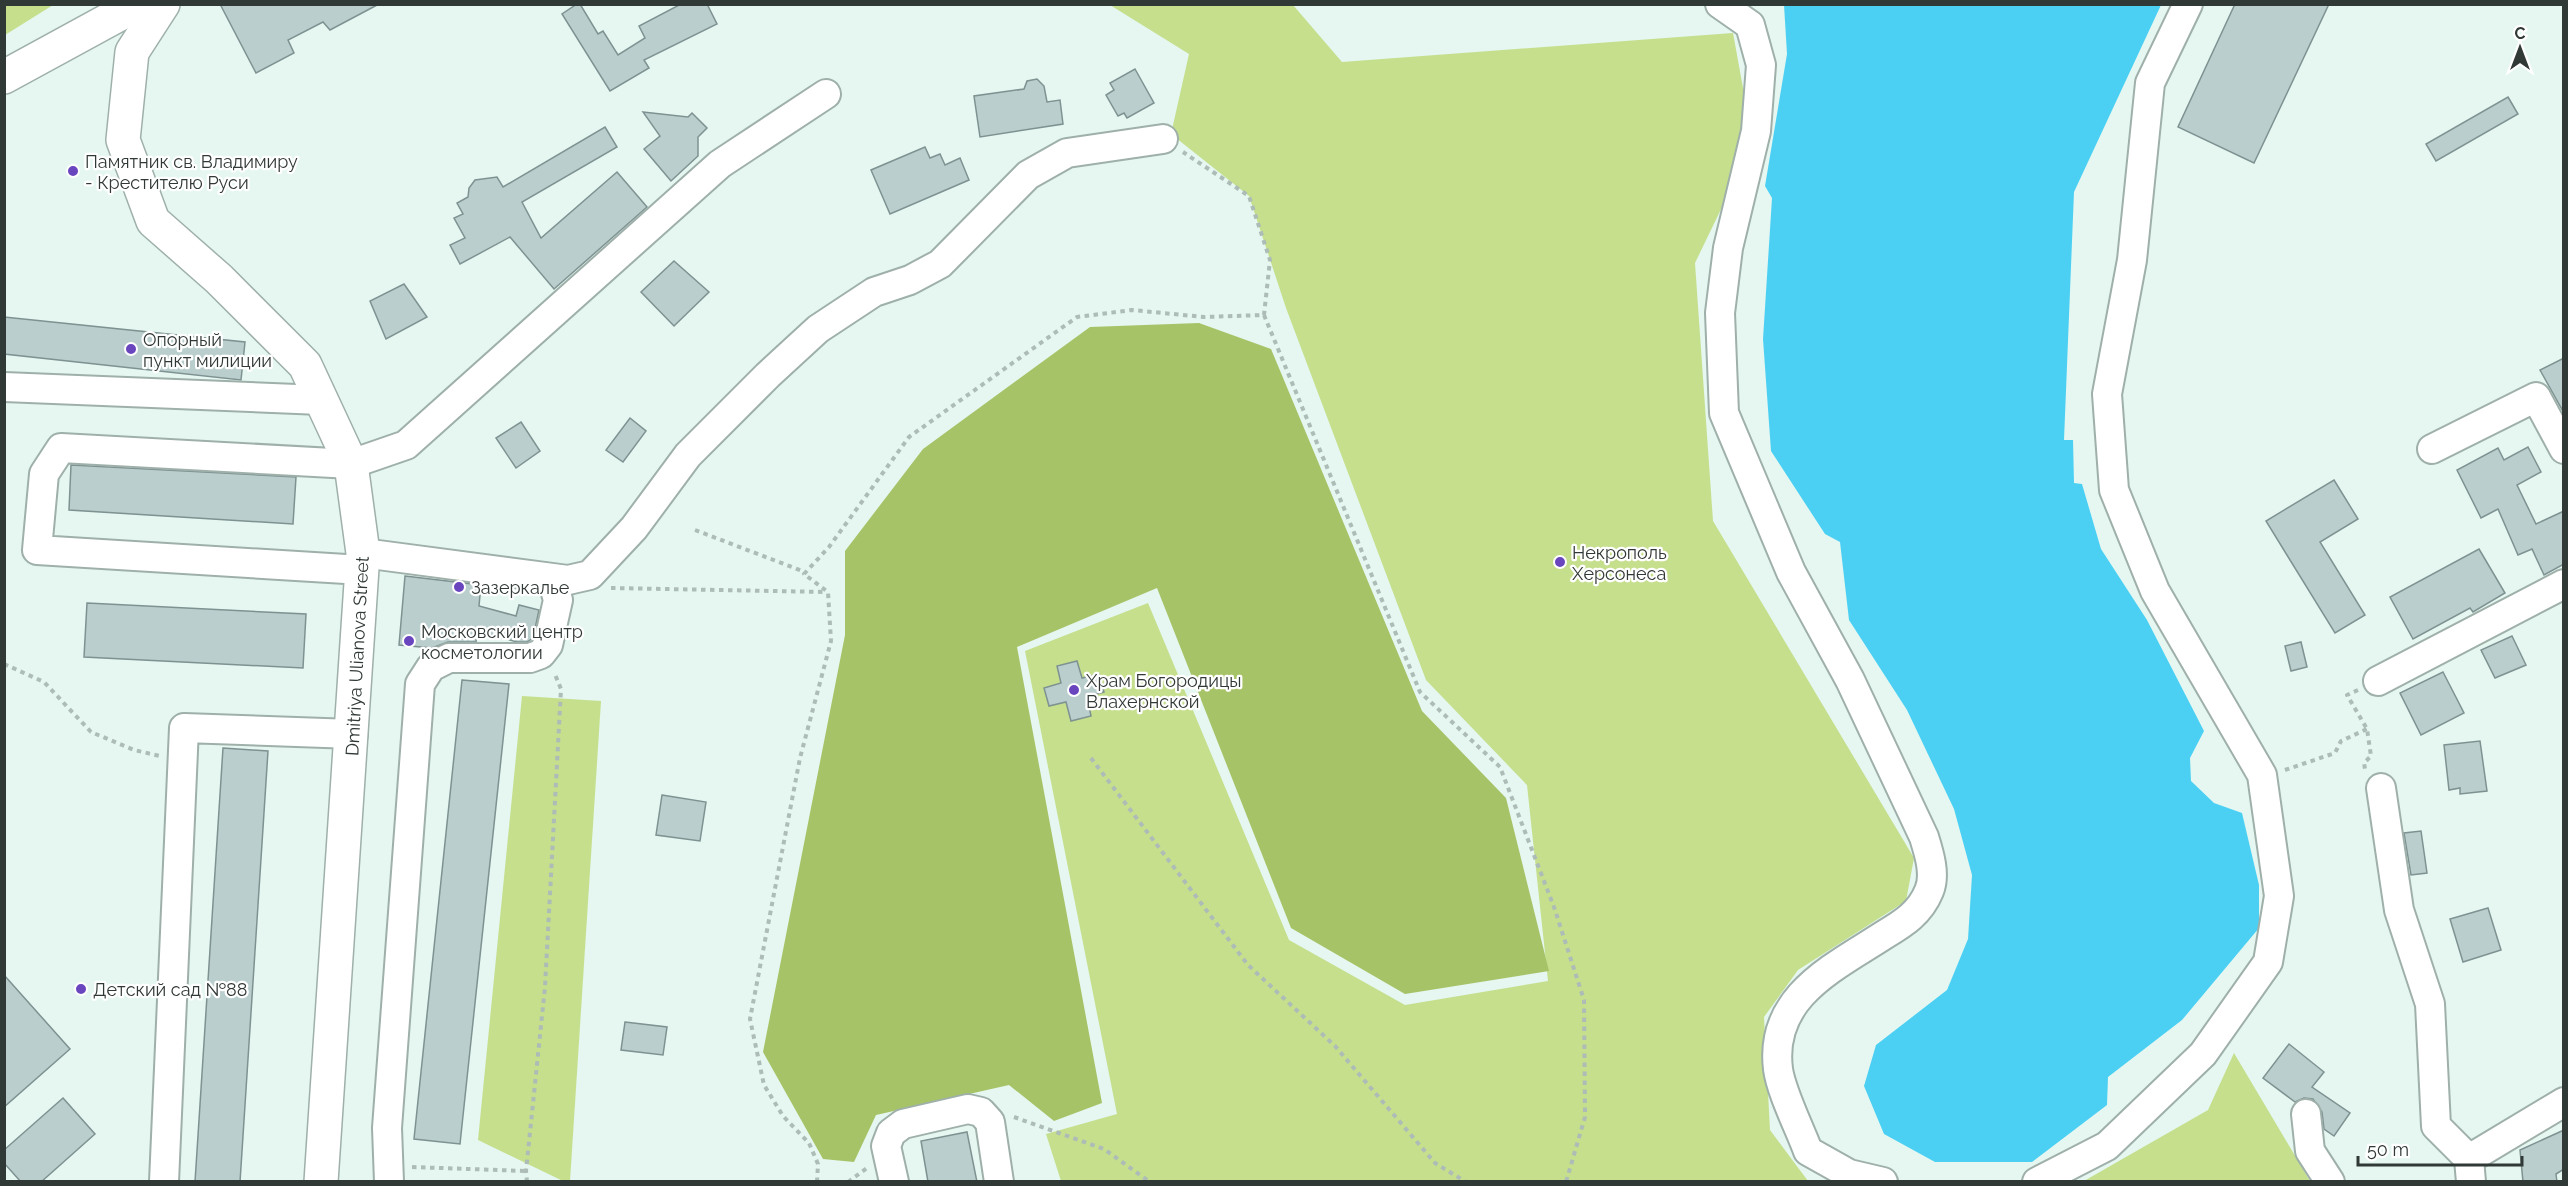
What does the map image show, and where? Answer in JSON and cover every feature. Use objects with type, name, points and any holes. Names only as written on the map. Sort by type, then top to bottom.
[{"type":"main road","points":[[4,77],[138,4]]},
{"type":"main road","name":"Dmitriya Ulianova Street","points":[[163,4],[132,52],[123,140],[153,221],[219,279],[304,365],[351,464],[363,561],[321,1182]]},
{"type":"street","points":[[1720,4],[1750,25],[1761,65],[1756,131],[1728,248],[1720,313],[1724,413],[1791,572],[1850,680],[1924,837],[1931,861],[1930,890],[1914,917],[1811,983],[1791,1007],[1778,1034],[1778,1070],[1808,1151],[1849,1174],[1883,1182]]},
{"type":"street","points":[[2037,1182],[2107,1146],[2203,1054],[2268,962],[2279,896],[2262,775],[2155,591],[2114,490],[2107,394],[2132,260],[2150,83],[2188,4]]},
{"type":"street","points":[[826,94],[720,164],[406,444],[351,464],[61,448],[44,474],[37,550],[363,561],[568,580],[590,575],[634,528],[688,455],[818,329],[874,292],[910,280],[940,264],[1028,175],[1067,153],[1163,139]]},
{"type":"street","points":[[4,387],[321,400]]},
{"type":"street","points":[[2432,449],[2536,397],[2564,449]]},
{"type":"street","points":[[388,1175],[387,1128],[420,684],[431,667],[449,658],[530,658],[546,650],[558,600],[554,586],[543,577]]},
{"type":"street","points":[[2378,681],[2564,584]]},
{"type":"street","points":[[164,1182],[184,728],[353,734]]},
{"type":"street","points":[[2381,789],[2399,910],[2430,1004],[2436,1126],[2470,1170],[2564,1102]]},
{"type":"street","points":[[894,1182],[887,1154],[888,1139],[903,1124],[968,1109],[981,1112],[990,1122],[999,1182]]},
{"type":"street","points":[[2306,1114],[2310,1151],[2330,1182]]},
{"type":"path","points":[[1163,139],[1249,195],[1270,260],[1264,315],[1420,692],[1500,767],[1554,907],[1584,1000],[1586,1117],[1566,1182]]},
{"type":"path","points":[[805,572],[829,547],[909,437],[1077,317],[1132,310],[1204,316],[1264,315]]},
{"type":"path","points":[[695,530],[805,572],[804,574],[828,592],[831,641],[800,758],[750,1019],[764,1085],[783,1116],[809,1143],[818,1164],[817,1182]]},
{"type":"path","points":[[648,590],[828,592]]},
{"type":"path","points":[[528,1182],[526,1171],[545,987],[561,689],[546,650]]},
{"type":"path","points":[[4,664],[44,682],[92,732],[134,750],[182,762]]},
{"type":"path","points":[[2378,681],[2347,695],[2367,729],[2371,756],[2364,764],[2368,784],[2381,789]]},
{"type":"path","points":[[2262,775],[2305,765],[2335,753],[2341,741],[2367,729]]},
{"type":"path","points":[[1091,758],[1248,965],[1335,1046],[1435,1162],[1466,1182]]},
{"type":"path","points":[[981,1112],[1019,1118],[1104,1149],[1150,1182]]},
{"type":"path","points":[[388,1175],[421,1166],[526,1171]]},
{"type":"green space","points":[[5,4],[53,4],[53,5],[5,35]]},
{"type":"green space","name":"Некрополь Херсонеса","points":[[1110,5],[1293,5],[1342,62],[1733,33],[1753,143],[1695,263],[1713,521],[1914,858],[1906,901],[1798,970],[1764,1017],[1770,1130],[1808,1181],[1061,1181],[1046,1134],[1117,1114],[1025,651],[1148,603],[1289,940],[1405,1005],[1548,981],[1527,785],[1426,680],[1286,308],[1249,196],[1171,134],[1189,54]]},
{"type":"green space","points":[[1199,323],[1271,349],[1422,711],[1506,798],[1549,971],[1405,994],[1291,928],[1157,588],[1017,647],[1102,1103],[1054,1121],[1009,1085],[876,1115],[854,1162],[823,1159],[763,1052],[845,635],[845,551],[923,449],[1090,327]]},
{"type":"green space","points":[[522,696],[601,701],[570,1181],[563,1181],[478,1140]]},
{"type":"green space","points":[[2234,1053],[2310,1181],[2084,1181],[2208,1110]]},
{"type":"water","points":[[1784,5],[2161,5],[2074,192],[2064,440],[2073,440],[2074,483],[2082,484],[2101,549],[2147,620],[2204,731],[2190,758],[2191,781],[2214,803],[2242,813],[2259,885],[2259,928],[2182,1020],[2108,1077],[2107,1105],[2032,1162],[1935,1162],[1884,1134],[1864,1086],[1876,1045],[1947,990],[1968,939],[1972,875],[1954,809],[1907,710],[1849,620],[1840,542],[1825,534],[1771,451],[1763,339],[1772,198],[1765,186],[1787,54]]},
{"type":"building","points":[[220,4],[379,4],[330,30],[323,22],[288,40],[294,53],[256,73]]},
{"type":"building","points":[[580,4],[598,34],[603,31],[618,55],[645,38],[639,26],[681,4],[707,4],[717,24],[644,60],[649,68],[610,91],[562,14]]},
{"type":"building","points":[[2235,4],[2329,4],[2254,163],[2178,127]]},
{"type":"building","points":[[1135,69],[1154,103],[1127,118],[1124,113],[1118,116],[1106,95],[1114,90],[1110,83]]},
{"type":"building","points":[[1037,79],[1044,86],[1047,102],[1060,100],[1063,124],[980,137],[974,96],[1024,89],[1027,81]]},
{"type":"building","points":[[2508,97],[2518,114],[2436,161],[2426,144]]},
{"type":"building","points":[[643,112],[688,117],[692,113],[707,128],[698,137],[698,156],[671,181],[644,149],[660,136]]},
{"type":"building","points":[[605,127],[617,147],[522,202],[541,238],[617,172],[647,207],[554,289],[510,237],[460,264],[450,245],[465,238],[454,218],[463,214],[457,203],[468,197],[469,188],[475,180],[497,177],[503,187]]},
{"type":"building","points":[[925,147],[930,158],[940,154],[945,165],[960,158],[969,180],[890,214],[871,170]]},
{"type":"building","points":[[674,261],[709,292],[674,326],[641,292]]},
{"type":"building","points":[[404,284],[427,317],[386,339],[370,301]]},
{"type":"building","points":[[4,317],[245,342],[241,380],[4,354]]},
{"type":"building","points":[[2564,358],[2564,413],[2540,370]]},
{"type":"building","points":[[630,418],[646,431],[623,462],[606,450]]},
{"type":"building","points":[[521,422],[540,451],[516,468],[496,438]]},
{"type":"building","points":[[2528,447],[2541,472],[2517,485],[2536,524],[2564,511],[2564,564],[2544,575],[2532,549],[2518,555],[2498,509],[2481,518],[2457,470],[2498,448],[2504,460]]},
{"type":"building","points":[[71,465],[296,477],[293,524],[69,510]]},
{"type":"building","points":[[2334,480],[2358,519],[2320,542],[2365,615],[2335,633],[2266,521]]},
{"type":"building","points":[[2479,549],[2505,593],[2473,612],[2470,608],[2413,639],[2390,597]]},
{"type":"building","points":[[405,576],[481,585],[479,606],[516,616],[519,605],[539,610],[533,638],[527,642],[517,642],[477,631],[476,642],[448,642],[432,648],[399,645]]},
{"type":"building","points":[[87,603],[306,614],[303,668],[84,657]]},
{"type":"building","points":[[2512,636],[2526,665],[2495,678],[2481,650]]},
{"type":"building","points":[[2301,642],[2307,667],[2291,671],[2285,646]]},
{"type":"building","name":"Храм Богородицы Влахернской","points":[[1077,661],[1082,678],[1099,674],[1104,692],[1087,697],[1091,716],[1071,721],[1066,702],[1049,706],[1044,688],[1061,683],[1057,666]]},
{"type":"building","points":[[2443,672],[2464,713],[2421,735],[2400,693]]},
{"type":"building","points":[[462,680],[509,684],[460,1144],[414,1139]]},
{"type":"building","points":[[2480,741],[2487,791],[2460,794],[2460,788],[2449,790],[2444,745]]},
{"type":"building","points":[[223,748],[268,751],[240,1182],[195,1182]]},
{"type":"building","points":[[662,795],[706,802],[700,841],[656,835]]},
{"type":"building","points":[[2421,831],[2427,873],[2411,875],[2404,833]]},
{"type":"building","points":[[2488,908],[2501,950],[2463,962],[2450,919]]},
{"type":"building","points":[[4,975],[70,1049],[4,1107]]},
{"type":"building","points":[[625,1022],[667,1027],[663,1055],[621,1050]]},
{"type":"building","points":[[2289,1044],[2324,1072],[2312,1087],[2350,1113],[2334,1136],[2324,1129],[2322,1112],[2313,1099],[2304,1098],[2295,1102],[2263,1078]]},
{"type":"building","points":[[63,1098],[95,1134],[41,1182],[21,1182],[4,1163],[4,1150]]},
{"type":"building","points":[[2564,1130],[2564,1169],[2556,1174],[2557,1182],[2523,1182],[2520,1150]]},
{"type":"building","points":[[967,1132],[977,1182],[928,1182],[921,1141]]},
{"type":"place","name":"Памятник св. Владимиру - Крестителю Руси","points":[[73,171]]},
{"type":"place","name":"Опорный пункт милиции","points":[[131,349]]},
{"type":"place","name":"Некрополь Херсонеса","points":[[1560,562]]},
{"type":"place","name":"Зазеркалье","points":[[459,587]]},
{"type":"place","name":"Московский центр косметологии","points":[[409,641]]},
{"type":"place","name":"Храм Богородицы Влахернской","points":[[1074,690]]},
{"type":"place","name":"Детский сад №88","points":[[81,989]]}]
